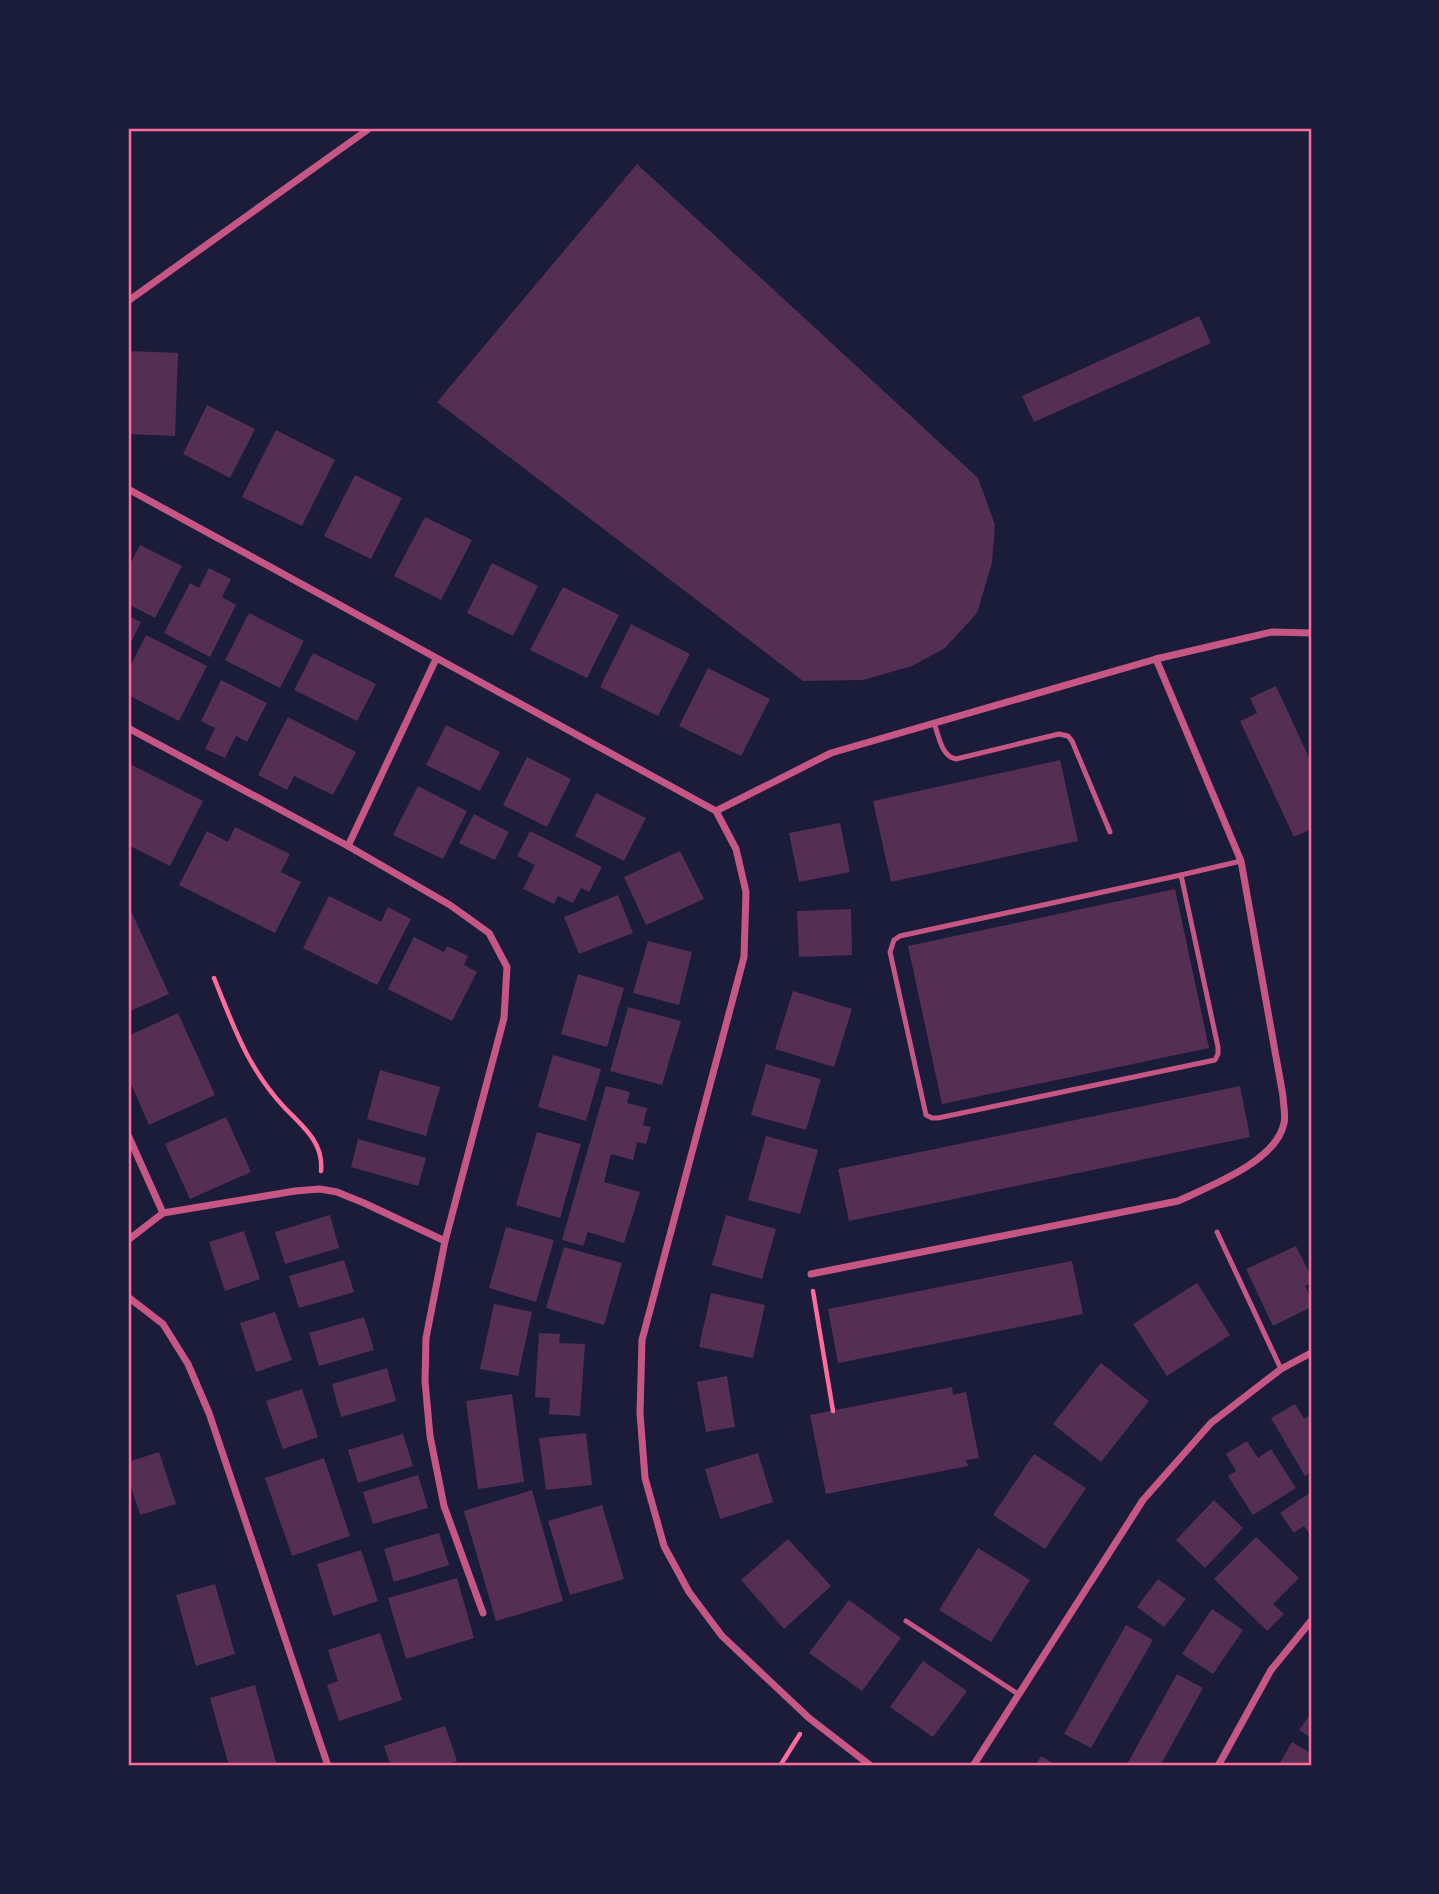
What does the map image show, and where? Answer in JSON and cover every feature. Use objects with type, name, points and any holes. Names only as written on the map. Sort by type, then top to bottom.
[{"type":"street","points":[[128,300],[370,128]]},
{"type":"street","points":[[128,489],[716,811],[736,849],[746,892],[744,957],[642,1340],[640,1413],[645,1478],[664,1546],[690,1592],[722,1636],[809,1718],[871,1766]]},
{"type":"street","points":[[716,811],[831,753],[1156,659],[1272,632],[1311,633]]},
{"type":"street","points":[[348,846],[436,659]]},
{"type":"street","points":[[811,1274],[1178,1201],[1222,1181],[1259,1158],[1277,1141],[1285,1122],[1283,1096],[1241,862],[1156,659]]},
{"type":"street","points":[[128,728],[348,846],[450,905],[489,933],[507,967],[504,1018],[444,1241],[426,1338],[425,1381],[429,1436],[444,1506],[483,1614]]},
{"type":"street","points":[[128,1135],[163,1213]]},
{"type":"street","points":[[128,1240],[163,1213],[320,1189],[337,1192],[364,1203],[444,1241]]},
{"type":"street","points":[[128,1297],[163,1324],[188,1364],[213,1426],[328,1766]]},
{"type":"street","points":[[973,1766],[1143,1500],[1211,1423],[1281,1369],[1311,1353]]},
{"type":"street","points":[[1217,1766],[1271,1670],[1311,1621]]},
{"type":"lane","points":[[934,723],[943,748],[950,758],[956,759],[1059,734],[1068,736],[1110,832]]},
{"type":"lane","points":[[1181,875],[1218,1047],[1215,1060],[939,1118],[926,1115],[890,952],[894,940],[900,936],[1181,875],[1241,862]]},
{"type":"lane","points":[[1217,1232],[1281,1369]]},
{"type":"lane","points":[[906,1622],[1018,1694]]},
{"type":"path","points":[[214,978],[244,1053],[283,1106],[311,1133],[322,1163],[320,1189]]},
{"type":"path","points":[[811,1274],[833,1411]]},
{"type":"path","points":[[780,1766],[796,1740]]},
{"type":"building","points":[[637,164],[978,478],[995,525],[992,563],[977,613],[945,648],[912,666],[863,680],[803,681],[437,402]]},
{"type":"building","points":[[1199,316],[1211,343],[1034,422],[1022,396]]},
{"type":"building","points":[[128,351],[178,353],[175,436],[128,434]]},
{"type":"building","points":[[207,405],[255,429],[230,478],[183,454]]},
{"type":"building","points":[[276,430],[335,460],[302,526],[242,497]]},
{"type":"building","points":[[355,475],[402,498],[371,559],[324,536]]},
{"type":"building","points":[[425,517],[472,540],[441,600],[394,576]]},
{"type":"building","points":[[140,545],[182,566],[155,618],[128,604],[128,568]]},
{"type":"building","points":[[492,563],[538,586],[513,636],[467,613]]},
{"type":"building","points":[[209,568],[231,579],[222,597],[236,605],[210,657],[164,633],[190,583],[199,588]]},
{"type":"building","points":[[563,587],[619,615],[587,678],[530,650]]},
{"type":"building","points":[[249,613],[304,641],[280,688],[225,660]]},
{"type":"building","points":[[128,616],[141,622],[128,648]]},
{"type":"building","points":[[631,624],[690,654],[658,716],[600,687]]},
{"type":"building","points":[[146,635],[207,666],[179,721],[128,695],[128,671]]},
{"type":"building","points":[[313,653],[376,684],[357,721],[294,690]]},
{"type":"building","points":[[708,668],[770,699],[741,756],[679,726]]},
{"type":"building","points":[[221,680],[267,703],[247,742],[236,736],[225,758],[205,749],[215,728],[201,721]]},
{"type":"building","points":[[1276,686],[1311,762],[1311,829],[1294,837],[1240,721],[1257,713],[1250,698]]},
{"type":"building","points":[[288,717],[356,752],[333,795],[294,776],[287,790],[258,775]]},
{"type":"building","points":[[446,725],[500,752],[480,791],[426,765]]},
{"type":"building","points":[[527,757],[571,779],[547,827],[503,805]]},
{"type":"building","points":[[1060,760],[1078,841],[891,882],[873,801]]},
{"type":"building","points":[[128,763],[203,801],[170,866],[128,845]]},
{"type":"building","points":[[418,786],[467,811],[443,859],[393,835]]},
{"type":"building","points":[[596,793],[646,818],[624,861],[575,836]]},
{"type":"building","points":[[474,814],[509,832],[495,860],[459,843]]},
{"type":"building","points":[[840,823],[850,872],[799,882],[789,833]]},
{"type":"building","points":[[235,827],[290,854],[281,872],[301,882],[275,933],[179,885],[207,831],[228,842]]},
{"type":"building","points":[[530,831],[602,867],[589,892],[581,888],[573,903],[558,896],[554,904],[523,889],[535,865],[517,856]]},
{"type":"building","points":[[680,851],[704,899],[646,925],[624,877]]},
{"type":"building","points":[[1175,889],[1209,1048],[942,1104],[908,946]]},
{"type":"building","points":[[618,895],[633,933],[579,954],[564,917]]},
{"type":"building","points":[[329,896],[381,922],[388,907],[411,919],[377,985],[303,948]]},
{"type":"building","points":[[851,909],[852,955],[799,957],[797,911]]},
{"type":"building","points":[[132,913],[169,994],[128,1012],[128,915]]},
{"type":"building","points":[[414,937],[444,952],[447,946],[468,956],[464,965],[477,972],[452,1021],[388,989]]},
{"type":"building","points":[[648,941],[692,952],[679,1005],[633,993]]},
{"type":"building","points":[[578,974],[624,988],[607,1047],[561,1034]]},
{"type":"building","points":[[793,991],[852,1009],[834,1067],[775,1049]]},
{"type":"building","points":[[628,1007],[681,1021],[662,1085],[610,1071]]},
{"type":"building","points":[[178,1013],[215,1095],[149,1125],[128,1077],[128,1036]]},
{"type":"building","points":[[553,1055],[601,1069],[586,1121],[538,1107]]},
{"type":"building","points":[[766,1064],[821,1079],[806,1130],[751,1115]]},
{"type":"building","points":[[380,1070],[440,1087],[426,1136],[367,1119]]},
{"type":"building","points":[[606,1086],[630,1092],[627,1103],[647,1108],[643,1125],[651,1127],[646,1144],[637,1142],[633,1160],[611,1154],[604,1182],[640,1192],[624,1243],[588,1232],[583,1246],[562,1240]]},
{"type":"building","points":[[1240,1086],[1250,1137],[849,1221],[838,1169]]},
{"type":"building","points":[[226,1117],[251,1172],[190,1199],[165,1144]]},
{"type":"building","points":[[537,1132],[581,1144],[560,1218],[516,1205]]},
{"type":"building","points":[[766,1136],[818,1150],[800,1214],[748,1200]]},
{"type":"building","points":[[358,1139],[426,1158],[418,1186],[351,1167]]},
{"type":"building","points":[[330,1215],[339,1248],[285,1264],[275,1232]]},
{"type":"building","points":[[726,1215],[776,1229],[762,1279],[712,1265]]},
{"type":"building","points":[[506,1227],[554,1240],[536,1302],[489,1288]]},
{"type":"building","points":[[244,1231],[260,1279],[225,1291],[209,1242]]},
{"type":"building","points":[[1296,1246],[1311,1276],[1311,1283],[1305,1286],[1311,1298],[1311,1307],[1273,1326],[1246,1269]]},
{"type":"building","points":[[564,1247],[622,1263],[604,1325],[546,1308]]},
{"type":"building","points":[[344,1260],[354,1292],[299,1308],[289,1276]]},
{"type":"building","points":[[1072,1261],[1083,1314],[838,1363],[828,1309]]},
{"type":"building","points":[[1197,1283],[1230,1335],[1167,1376],[1133,1324]]},
{"type":"building","points":[[711,1293],[765,1305],[753,1358],[699,1347]]},
{"type":"building","points":[[494,1304],[532,1312],[518,1376],[480,1369]]},
{"type":"building","points":[[275,1312],[292,1360],[256,1372],[240,1323]]},
{"type":"building","points":[[364,1317],[374,1350],[319,1366],[309,1333]]},
{"type":"building","points":[[539,1333],[560,1334],[559,1343],[585,1344],[580,1416],[549,1414],[550,1398],[535,1397]]},
{"type":"building","points":[[1101,1363],[1149,1401],[1101,1462],[1053,1424]]},
{"type":"building","points":[[387,1368],[396,1401],[341,1417],[332,1384]]},
{"type":"building","points":[[727,1376],[735,1427],[706,1432],[697,1382]]},
{"type":"building","points":[[952,1387],[953,1395],[966,1392],[979,1458],[966,1460],[968,1466],[826,1494],[810,1415]]},
{"type":"building","points":[[302,1389],[318,1437],[283,1449],[266,1401]]},
{"type":"building","points":[[512,1394],[524,1482],[478,1489],[466,1401]]},
{"type":"building","points":[[1295,1404],[1304,1419],[1311,1415],[1311,1472],[1305,1476],[1271,1418]]},
{"type":"building","points":[[586,1433],[592,1485],[546,1490],[539,1438]]},
{"type":"building","points":[[403,1434],[413,1466],[358,1483],[348,1450]]},
{"type":"building","points":[[1247,1441],[1258,1458],[1271,1449],[1296,1488],[1253,1515],[1228,1476],[1236,1471],[1226,1454]]},
{"type":"building","points":[[159,1452],[176,1504],[140,1515],[128,1478],[128,1462]]},
{"type":"building","points":[[758,1453],[773,1502],[720,1519],[705,1469]]},
{"type":"building","points":[[1034,1454],[1086,1488],[1045,1549],[993,1515]]},
{"type":"building","points":[[324,1458],[350,1536],[292,1556],[265,1478]]},
{"type":"building","points":[[418,1475],[428,1508],[373,1524],[363,1492]]},
{"type":"building","points":[[532,1490],[563,1601],[496,1621],[464,1511]]},
{"type":"building","points":[[1311,1492],[1311,1536],[1304,1526],[1294,1533],[1280,1513]]},
{"type":"building","points":[[1214,1500],[1243,1528],[1205,1568],[1176,1540]]},
{"type":"building","points":[[602,1505],[624,1579],[570,1595],[548,1521]]},
{"type":"building","points":[[439,1533],[449,1565],[394,1582],[384,1549]]},
{"type":"building","points":[[1256,1537],[1299,1578],[1273,1604],[1284,1614],[1267,1631],[1214,1579]]},
{"type":"building","points":[[788,1539],[831,1586],[784,1629],[741,1580]]},
{"type":"building","points":[[978,1548],[1030,1580],[991,1642],[939,1610]]},
{"type":"building","points":[[361,1550],[378,1601],[333,1616],[317,1564]]},
{"type":"building","points":[[457,1578],[474,1638],[406,1659],[388,1598]]},
{"type":"building","points":[[1158,1579],[1186,1599],[1164,1627],[1137,1607]]},
{"type":"building","points":[[215,1584],[235,1654],[196,1666],[176,1595]]},
{"type":"building","points":[[849,1600],[901,1638],[862,1691],[809,1653]]},
{"type":"building","points":[[1212,1609],[1243,1630],[1213,1674],[1182,1654]]},
{"type":"building","points":[[1126,1625],[1153,1640],[1091,1748],[1064,1734]]},
{"type":"building","points":[[380,1633],[402,1700],[339,1721],[327,1685],[338,1681],[328,1650]]},
{"type":"building","points":[[923,1661],[967,1691],[933,1737],[890,1707]]},
{"type":"building","points":[[1177,1674],[1203,1688],[1160,1766],[1126,1766]]},
{"type":"building","points":[[255,1685],[277,1766],[229,1766],[210,1698]]},
{"type":"building","points":[[1311,1713],[1311,1738],[1299,1730]]},
{"type":"building","points":[[445,1726],[457,1761],[442,1766],[391,1766],[384,1746]]},
{"type":"building","points":[[1292,1742],[1311,1753],[1311,1766],[1278,1766]]},
{"type":"building","points":[[1041,1756],[1058,1766],[1035,1766]]}]
